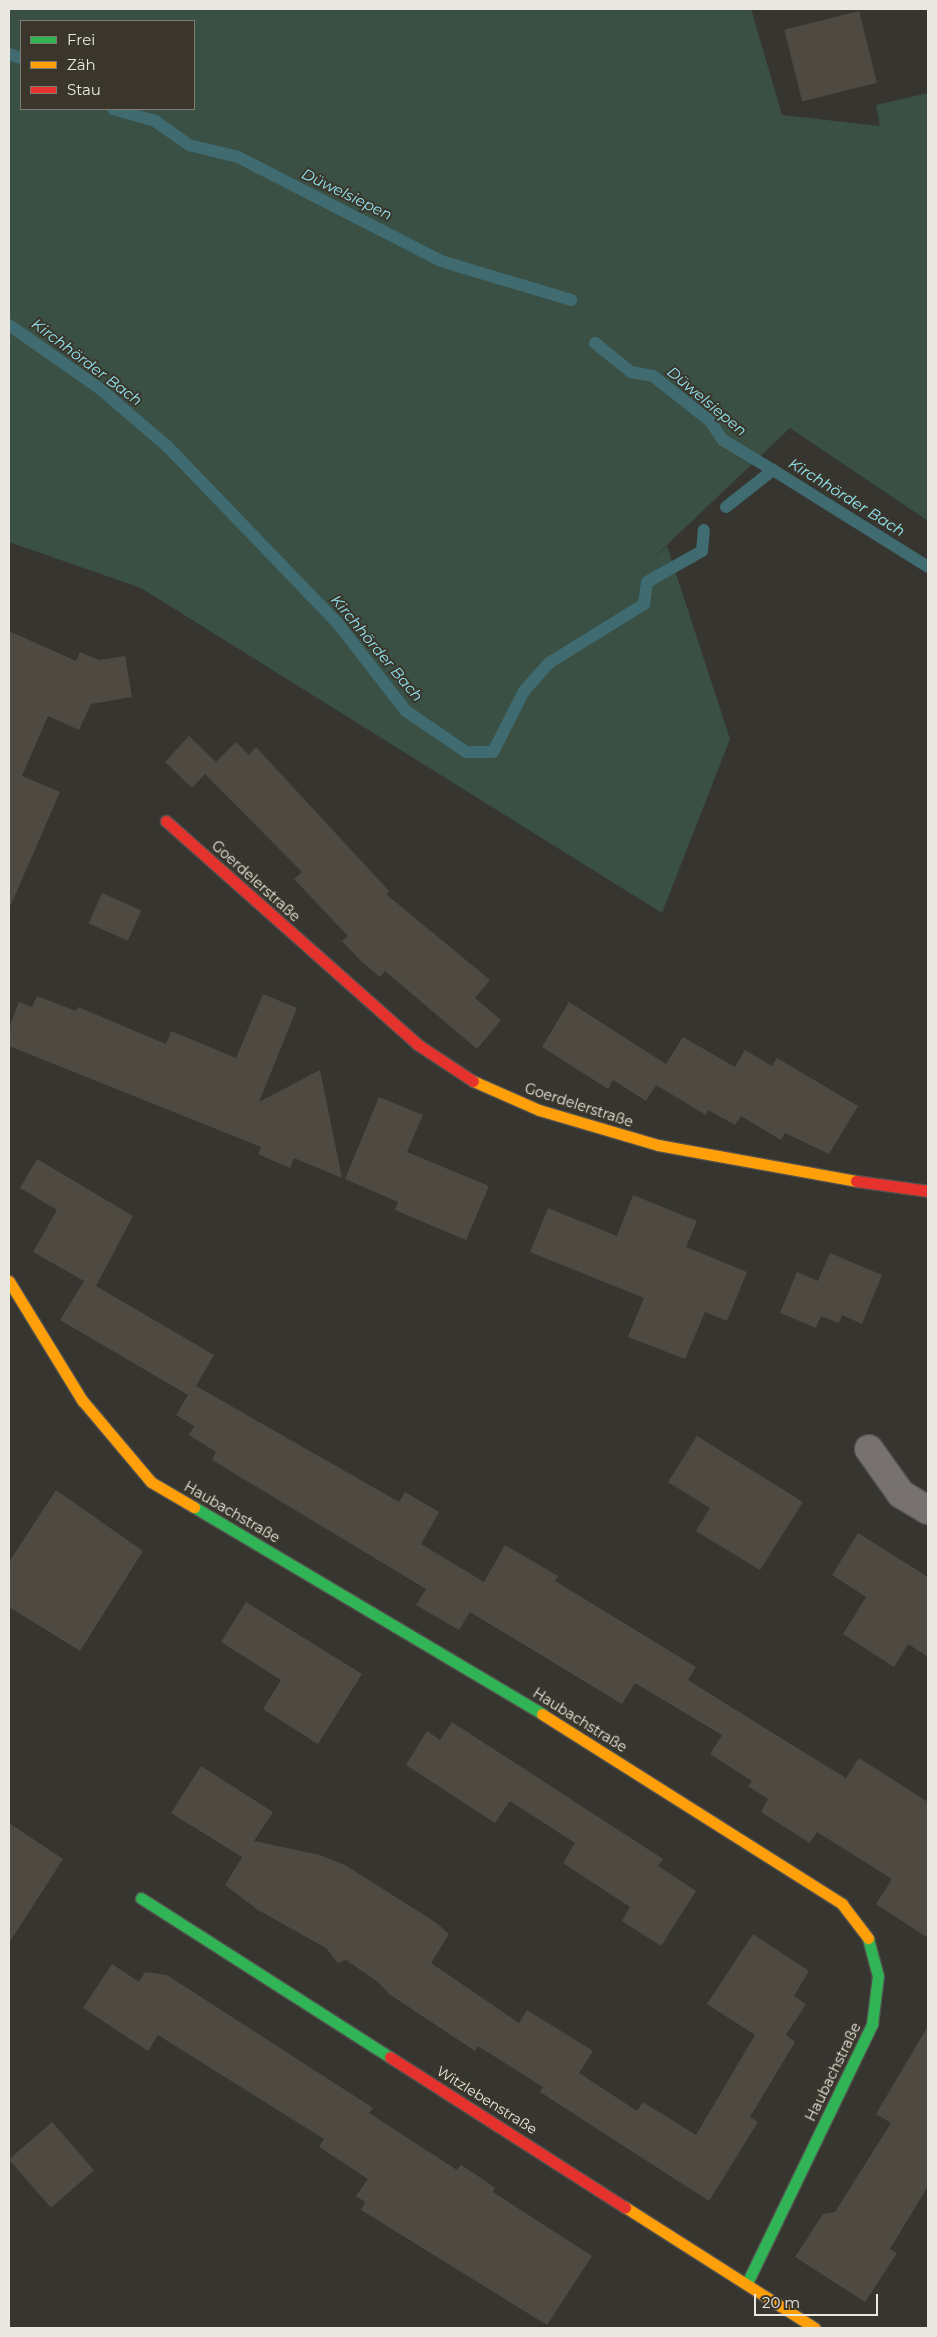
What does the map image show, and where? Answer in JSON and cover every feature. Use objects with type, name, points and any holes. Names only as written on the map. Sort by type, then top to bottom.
[{"type":"street","name":"Goerdelerstraße","points":[[166,821],[416,1044],[469,1079],[539,1110],[658,1146],[777,1170],[928,1191]]},
{"type":"street","name":"Haubachstraße","points":[[9,1281],[82,1400],[151,1482],[485,1678],[842,1904],[868,1937],[878,1976],[872,2024],[747,2283]]},
{"type":"street","points":[[869,1449],[901,1494],[928,1510]]},
{"type":"street","name":"Witzlebenstraße","points":[[141,1898],[815,2328]]},
{"type":"green space","points":[[9,9],[751,9],[782,115],[880,126],[876,105],[928,93],[928,521],[790,428],[649,562],[667,546],[730,739],[662,913],[141,588],[9,542]]},
{"type":"building","points":[[859,11],[877,83],[802,101],[784,30]]},
{"type":"building","points":[[9,631],[76,661],[80,652],[99,660],[125,656],[132,697],[91,704],[79,730],[48,716],[22,776],[60,792],[9,909]]},
{"type":"building","points":[[189,736],[216,762],[236,742],[249,755],[256,747],[389,891],[386,894],[490,980],[475,998],[501,1020],[477,1049],[385,971],[380,977],[362,962],[342,941],[348,936],[294,879],[302,872],[205,774],[192,788],[165,762]]},
{"type":"building","points":[[102,893],[141,910],[128,941],[89,923]]},
{"type":"building","points":[[263,994],[297,1008],[259,1102],[320,1070],[342,1178],[294,1158],[290,1168],[258,1154],[261,1147],[9,1046],[9,1028],[19,1002],[32,1007],[37,996],[76,1011],[78,1007],[166,1044],[171,1031],[236,1058]]},
{"type":"building","points":[[569,1002],[666,1064],[683,1037],[735,1067],[745,1050],[772,1066],[777,1058],[858,1106],[829,1154],[785,1133],[781,1140],[741,1116],[735,1125],[708,1110],[706,1115],[656,1085],[646,1101],[613,1080],[608,1089],[542,1047]]},
{"type":"building","points":[[379,1097],[423,1115],[407,1152],[489,1186],[466,1240],[395,1210],[398,1202],[345,1179]]},
{"type":"building","points":[[37,1159],[133,1216],[96,1286],[214,1355],[196,1386],[399,1502],[405,1492],[439,1512],[421,1544],[484,1582],[505,1545],[558,1576],[555,1581],[696,1667],[688,1680],[846,1778],[859,1758],[928,1802],[928,1938],[876,1904],[892,1879],[817,1832],[810,1843],[761,1812],[768,1799],[748,1786],[752,1781],[710,1754],[722,1735],[635,1683],[622,1704],[470,1612],[459,1630],[416,1605],[426,1589],[212,1460],[216,1452],[189,1435],[194,1426],[176,1415],[188,1395],[60,1320],[84,1281],[33,1252],[57,1210],[20,1188]]},
{"type":"building","points":[[633,1195],[697,1221],[686,1247],[747,1272],[727,1321],[705,1312],[685,1359],[628,1337],[644,1298],[530,1252],[548,1208],[617,1236]]},
{"type":"building","points":[[830,1253],[882,1275],[862,1324],[842,1315],[839,1323],[821,1316],[816,1328],[780,1313],[797,1272],[818,1281]]},
{"type":"building","points":[[697,1436],[803,1502],[760,1570],[696,1531],[710,1508],[668,1482]]},
{"type":"building","points":[[56,1490],[143,1551],[80,1651],[9,1607],[9,1562]]},
{"type":"building","points":[[858,1533],[928,1577],[928,1657],[908,1644],[894,1667],[843,1634],[866,1597],[832,1575]]},
{"type":"building","points":[[246,1602],[362,1674],[318,1744],[263,1709],[281,1680],[221,1642]]},
{"type":"building","points":[[452,1722],[663,1859],[658,1866],[696,1891],[661,1946],[622,1921],[630,1907],[563,1863],[575,1843],[510,1801],[495,1823],[406,1765],[427,1731],[440,1740]]},
{"type":"building","points":[[201,1766],[273,1812],[254,1841],[320,1855],[345,1865],[435,1922],[449,1934],[431,1963],[519,2023],[527,2010],[593,2051],[579,2073],[637,2111],[643,2102],[696,2135],[755,2035],[707,2004],[753,1934],[809,1971],[794,1996],[806,2004],[786,2035],[795,2042],[750,2117],[758,2122],[709,2201],[540,2092],[543,2087],[478,2046],[475,2051],[389,1994],[378,1982],[346,1960],[338,1963],[326,1948],[258,1910],[225,1885],[242,1857],[171,1813]]},
{"type":"building","points":[[9,1823],[63,1859],[9,1943]]},
{"type":"building","points":[[112,1964],[139,1982],[145,1972],[167,1975],[373,2108],[369,2113],[457,2170],[461,2165],[478,2176],[495,2188],[493,2192],[592,2256],[547,2325],[361,2210],[365,2202],[356,2196],[368,2179],[319,2147],[324,2139],[158,2035],[148,2051],[83,2008]]},
{"type":"building","points":[[928,2026],[928,2186],[890,2249],[897,2253],[865,2302],[795,2257],[823,2214],[835,2212],[891,2123],[876,2114]]},
{"type":"building","points":[[52,2122],[94,2170],[51,2208],[9,2159]]},
{"type":"waterway","name":"Düwelsiepen","points":[[9,54],[20,58]]},
{"type":"waterway","name":"Düwelsiepen","points":[[116,110],[155,121],[189,145],[238,157],[441,261],[571,300]]},
{"type":"waterway","name":"Kirchhörder Bach","points":[[9,325],[99,388],[168,447],[339,625],[406,711],[466,752],[493,752],[524,691],[549,663],[644,604],[647,582],[702,551],[704,530]]},
{"type":"waterway","name":"Düwelsiepen","points":[[595,343],[631,372],[653,376],[710,421],[723,440],[773,470]]},
{"type":"waterway","name":"Kirchhörder Bach","points":[[726,507],[773,470],[928,567]]},
{"type":"traffic: fast","points":[[194,1507],[542,1714]]},
{"type":"traffic: fast","points":[[141,1898],[390,2057]]},
{"type":"traffic: fast","points":[[747,2283],[872,2024],[878,1976],[868,1938]]},
{"type":"traffic: slow","points":[[473,1081],[539,1110],[658,1145],[856,1181]]},
{"type":"traffic: slow","points":[[9,1281],[82,1400],[151,1482],[194,1507]]},
{"type":"traffic: slow","points":[[542,1714],[842,1904],[868,1938]]},
{"type":"traffic: slow","points":[[625,2207],[815,2328]]},
{"type":"traffic: jam","points":[[166,821],[417,1044],[473,1081]]},
{"type":"traffic: jam","points":[[856,1181],[928,1191]]},
{"type":"traffic: jam","points":[[390,2057],[625,2207]]}]
